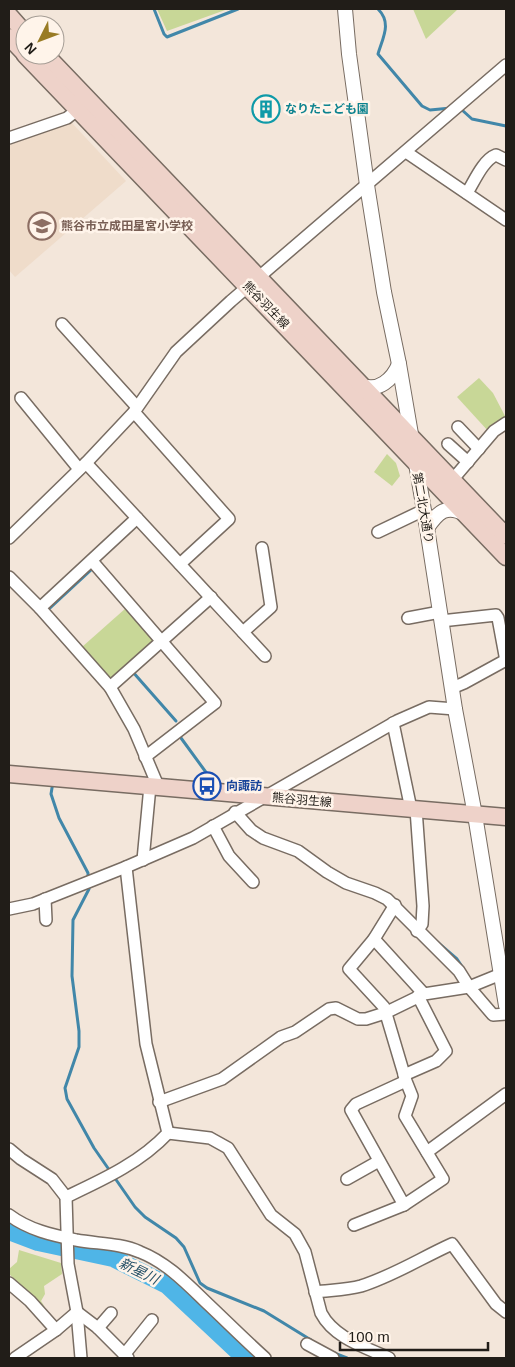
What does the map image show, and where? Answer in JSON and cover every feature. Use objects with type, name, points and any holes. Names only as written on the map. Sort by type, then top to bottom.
[{"type":"main road","name":"熊谷羽生線","points":[[37,65],[83,105],[254,282],[415,460],[448,485],[506,536]]},
{"type":"main road","name":"熊谷羽生線","points":[[53,65],[83,105]]},
{"type":"main road","name":"熊谷羽生線","points":[[254,282],[361,385],[411,437],[448,485],[468,516],[506,557]]},
{"type":"main road","name":"熊谷羽生線","points":[[9,774],[506,817]]},
{"type":"street","name":"第二北大通り","points":[[345,9],[349,54],[367,185],[384,292],[399,364],[455,708],[503,972],[506,1006]]},
{"type":"street","points":[[9,538],[83,466],[136,409],[176,352],[254,282],[506,65]]},
{"type":"street","points":[[9,138],[67,118],[83,105]]},
{"type":"street","points":[[406,152],[506,220]]},
{"type":"street","points":[[467,193],[486,162],[492,156],[496,155],[506,160]]},
{"type":"street","points":[[62,324],[229,519],[180,564]]},
{"type":"street","points":[[361,385],[371,388],[378,386],[391,378],[399,364]]},
{"type":"street","points":[[21,398],[83,466],[137,518],[265,656]]},
{"type":"street","points":[[448,485],[494,431],[506,423]]},
{"type":"street","points":[[458,427],[479,449]]},
{"type":"street","points":[[448,444],[468,462]]},
{"type":"street","points":[[427,528],[438,514],[446,510],[456,509],[468,516]]},
{"type":"street","points":[[378,532],[424,510]]},
{"type":"street","points":[[40,608],[137,518]]},
{"type":"street","points":[[243,632],[271,607],[262,548]]},
{"type":"street","points":[[92,561],[215,704],[145,757]]},
{"type":"street","points":[[9,577],[40,608],[110,687],[134,729],[154,786],[143,860]]},
{"type":"street","points":[[110,687],[211,597]]},
{"type":"street","points":[[408,618],[496,615],[498,618],[506,661],[452,688]]},
{"type":"street","points":[[9,909],[34,904],[193,838],[235,812],[278,790],[393,723],[429,708],[455,708]]},
{"type":"street","points":[[393,723],[413,809],[423,906],[422,924],[417,931]]},
{"type":"street","points":[[235,812],[251,830],[263,838],[298,851],[346,883],[375,893],[394,905],[417,931],[459,971],[469,988],[493,1015],[506,1014]]},
{"type":"street","points":[[213,826],[230,856],[252,882]]},
{"type":"street","points":[[126,867],[146,1044],[168,1133]]},
{"type":"street","points":[[45,899],[46,920]]},
{"type":"street","points":[[354,1225],[404,1205],[443,1180],[405,1116],[412,1096],[384,1007],[348,969],[374,939],[394,905]]},
{"type":"street","points":[[374,939],[421,995],[446,1051],[436,1061],[356,1104],[351,1110],[404,1205]]},
{"type":"street","points":[[159,1102],[222,1079],[280,1037],[295,1032],[329,1009],[336,1008],[358,1019],[366,1019],[385,1013],[421,995],[469,988],[503,972]]},
{"type":"street","points":[[427,1152],[506,1094]]},
{"type":"street","points":[[66,1197],[121,1170],[156,1146],[168,1133]]},
{"type":"street","points":[[168,1133],[210,1138],[228,1148],[271,1214],[295,1234],[305,1252],[321,1313],[325,1321],[333,1329],[358,1344],[389,1358]]},
{"type":"street","points":[[9,1149],[20,1159],[52,1180],[66,1197],[68,1264],[77,1312],[81,1358]]},
{"type":"street","points":[[347,1180],[380,1162]]},
{"type":"street","points":[[9,1215],[20,1223],[40,1232],[76,1240],[116,1245],[139,1251],[158,1260],[179,1277],[265,1358]]},
{"type":"street","points":[[315,1292],[359,1287],[396,1273],[452,1244],[496,1304],[506,1312]]},
{"type":"street","points":[[9,1283],[30,1301],[56,1330]]},
{"type":"street","points":[[77,1312],[98,1328],[126,1356],[152,1320]]},
{"type":"street","points":[[21,1357],[77,1312]]},
{"type":"street","points":[[98,1328],[111,1313]]},
{"type":"street","points":[[307,1344],[333,1358]]},
{"type":"shaded area","name":"熊谷市立成田星宮小学校","points":[[71,122],[126,181],[15,277],[9,270],[9,145]]},
{"type":"green space","points":[[157,9],[228,9],[167,31]]},
{"type":"green space","points":[[413,9],[458,9],[426,39]]},
{"type":"green space","points":[[479,378],[493,393],[505,416],[489,432],[457,397]]},
{"type":"green space","points":[[387,454],[396,463],[400,476],[392,486],[374,472]]},
{"type":"green space","points":[[126,608],[155,640],[110,679],[82,647]]},
{"type":"green space","points":[[19,1250],[61,1263],[62,1274],[44,1286],[45,1294],[41,1301],[45,1307],[9,1274],[9,1269],[17,1262]]},
{"type":"waterway","points":[[154,9],[167,37],[238,9]]},
{"type":"waterway","points":[[378,9],[385,20],[384,36],[378,54],[422,106],[430,110],[451,108]]},
{"type":"waterway","points":[[462,110],[472,119],[506,126]]},
{"type":"waterway","points":[[50,608],[91,570]]},
{"type":"waterway","points":[[132,671],[176,721]]},
{"type":"waterway","points":[[181,738],[216,786]]},
{"type":"waterway","points":[[53,782],[51,794],[59,818],[88,873],[88,879]]},
{"type":"waterway","points":[[89,886],[73,920],[72,976],[79,1031],[79,1047],[65,1088],[67,1099],[94,1148],[135,1207],[145,1217],[176,1238],[184,1247],[200,1283],[207,1288],[264,1311],[311,1340]]},
{"type":"waterway","points":[[436,941],[457,959],[463,968]]},
{"type":"waterway","name":"新星川","points":[[9,1231],[38,1242],[113,1258],[167,1285],[245,1358]]},
{"type":"waterway","points":[[334,1353],[347,1358]]},
{"type":"place","name":"なりたこども園","points":[[266,109]]},
{"type":"place","name":"熊谷市立成田星宮小学校","points":[[42,226]]},
{"type":"place","name":"向諏訪","points":[[207,786]]}]
